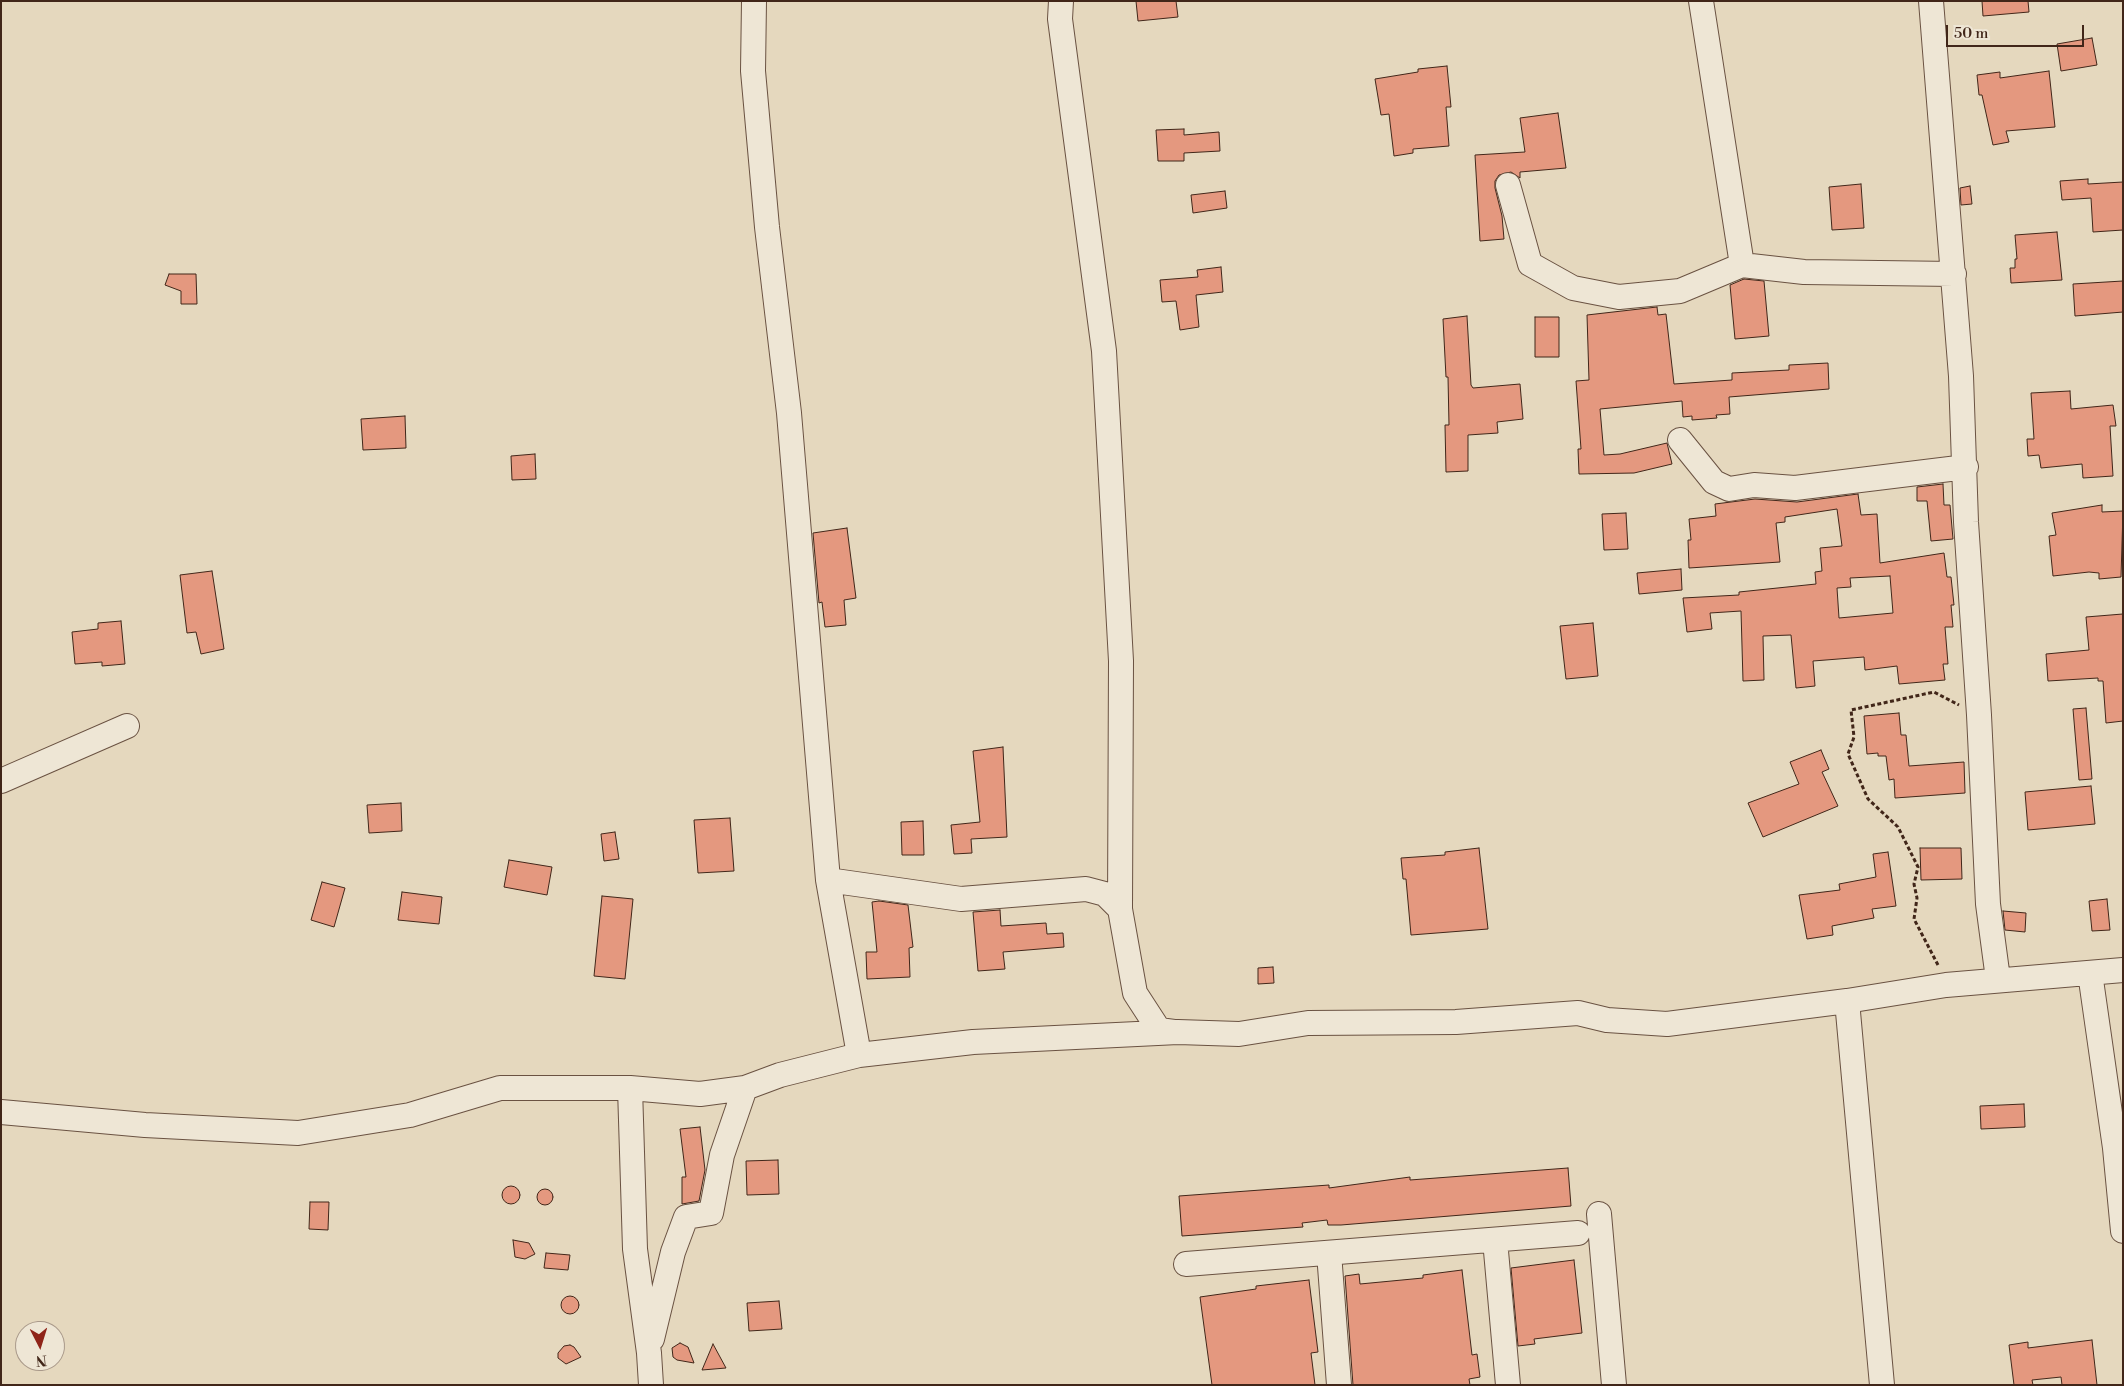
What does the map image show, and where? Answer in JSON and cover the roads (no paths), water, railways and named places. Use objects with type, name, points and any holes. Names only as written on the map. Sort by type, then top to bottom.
[{"type":"street","points":[[754,1],[754,90],[766,227],[789,413],[828,880],[859,1056]]},
{"type":"street","points":[[1061,1],[1063,38],[1104,351],[1121,661],[1120,909],[1135,992],[1159,1030],[1238,1034],[1308,1023],[1456,1022],[1578,1013],[1607,1020],[1667,1024],[1847,1001],[1942,976],[1998,979],[2123,970]]},
{"type":"street","points":[[1701,1],[1742,265]]},
{"type":"street","points":[[1931,1],[1954,274],[1966,467],[1966,522],[1979,715],[1988,904],[1998,979]]},
{"type":"street","points":[[1508,185],[1530,264],[1573,288],[1619,297],[1680,291],[1742,265],[1804,272],[1954,274]]},
{"type":"street","points":[[1680,440],[1714,482],[1729,489],[1754,485],[1794,488],[1966,467]]},
{"type":"street","points":[[1,781],[127,726]]},
{"type":"street","points":[[828,880],[961,899],[1086,889],[1105,894],[1120,909]]},
{"type":"street","points":[[2090,972],[2119,1148],[2123,1231]]},
{"type":"street","points":[[1847,1001],[1882,1385]]},
{"type":"street","points":[[1,1112],[145,1125],[298,1133],[410,1115],[500,1088],[630,1088],[700,1094],[745,1088],[780,1075],[859,1056],[973,1042],[1178,1032]]},
{"type":"street","points":[[630,1088],[635,1249],[649,1353],[651,1385]]},
{"type":"street","points":[[649,1353],[672,1252],[686,1217],[711,1213],[722,1155],[745,1088]]},
{"type":"street","points":[[1599,1214],[1614,1385]]},
{"type":"street","points":[[1186,1264],[1578,1233]]},
{"type":"street","points":[[1495,1240],[1508,1385]]},
{"type":"street","points":[[1329,1253],[1339,1385]]}]
